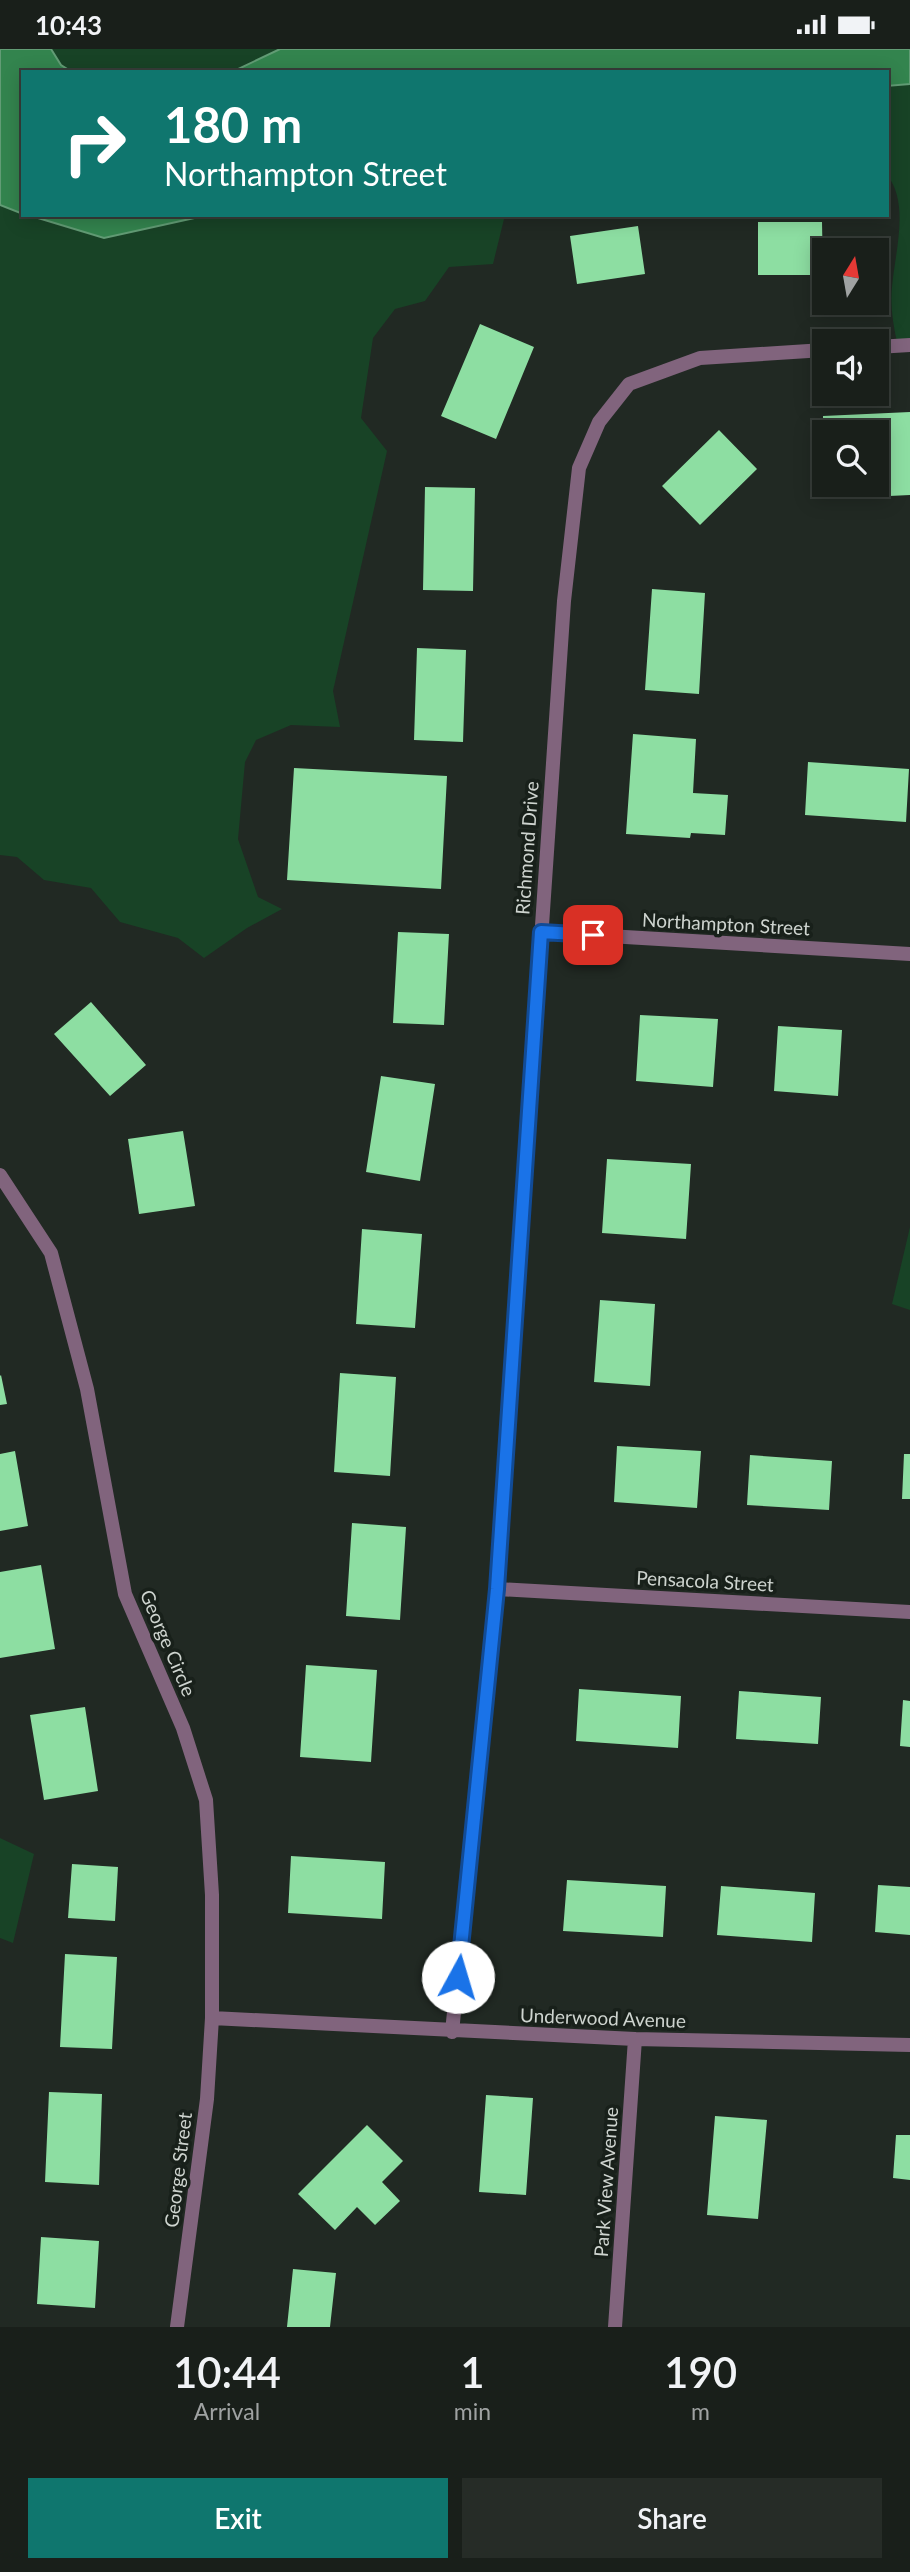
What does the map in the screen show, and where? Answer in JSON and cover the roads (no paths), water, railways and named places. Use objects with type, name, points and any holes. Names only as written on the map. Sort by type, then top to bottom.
[{"type":"street","points":[[889,346],[910,345]]},
{"type":"street","name":"Richmond Drive","points":[[452,2032],[497,1589],[564,601],[579,468],[599,422],[629,384],[700,358],[812,351]]},
{"type":"street","name":"Northampton Street","points":[[541,932],[910,954]]},
{"type":"street","name":"George Circle","points":[[0,1175],[51,1253],[87,1389],[125,1594],[183,1728],[206,1800],[212,1895],[212,2018]]},
{"type":"street","name":"Pensacola Street","points":[[497,1589],[910,1612]]},
{"type":"street","name":"Underwood Avenue","points":[[212,2018],[452,2032],[910,2045]]},
{"type":"street","name":"George Street","points":[[177,2327],[207,2099],[212,2018]]},
{"type":"street","name":"Park View Avenue","points":[[615,2327],[635,2039]]}]
